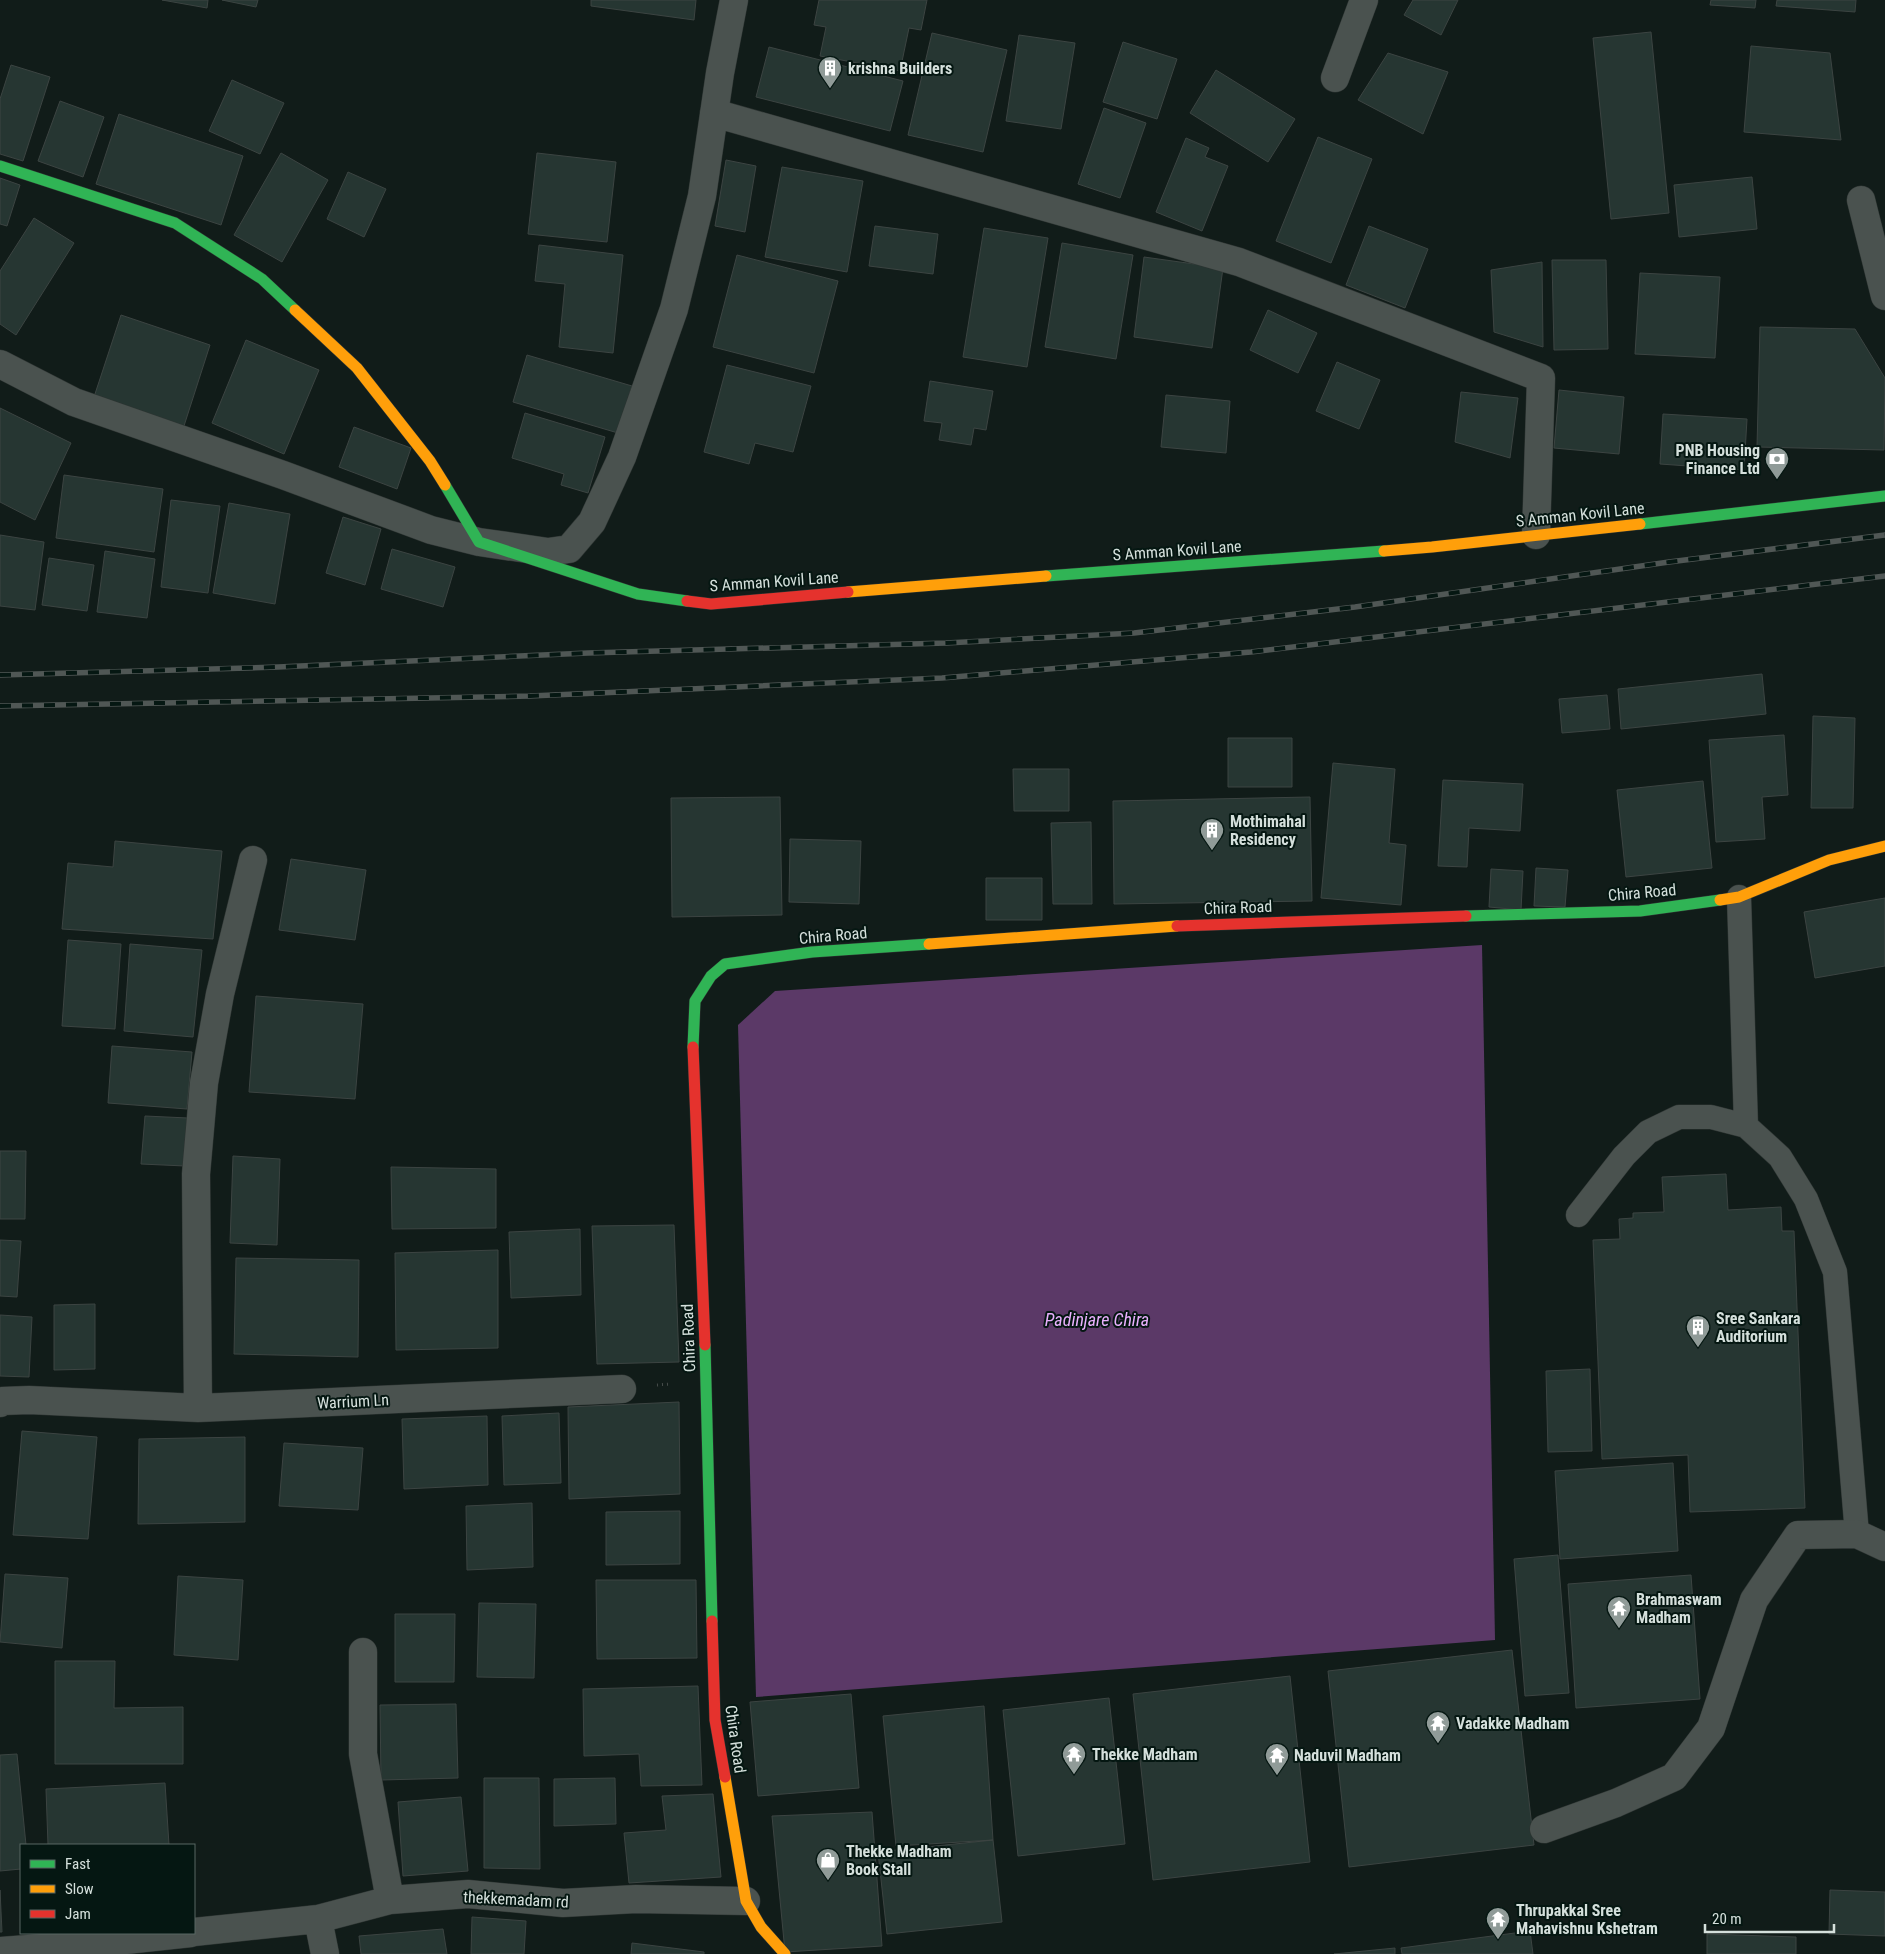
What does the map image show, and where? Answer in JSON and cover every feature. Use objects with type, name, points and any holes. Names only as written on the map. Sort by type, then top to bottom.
[{"type":"street","points":[[0,364],[74,402],[283,475],[431,530],[479,542],[548,552],[569,549],[592,522],[622,457],[674,309],[702,196],[714,113],[734,0]]},
{"type":"street","points":[[1335,78],[1364,0]]},
{"type":"street","points":[[714,113],[1239,262],[1541,378],[1536,535]]},
{"type":"street","points":[[0,166],[176,223],[262,280],[356,368],[430,461],[479,542]]},
{"type":"street","points":[[1861,200],[1885,296]]},
{"type":"street","name":"S Amman Kovil Lane","points":[[479,542],[638,594],[711,604],[910,586],[1432,547],[1885,496]]},
{"type":"street","name":"Chira Road","points":[[746,1901],[715,1720],[706,1380],[692,1057],[695,1001],[711,976],[725,964],[812,952],[1203,924],[1640,911],[1739,897],[1829,860],[1885,846]]},
{"type":"street","points":[[198,1408],[196,1174],[204,1083],[220,994],[252,860]]},
{"type":"street","name":"Warrium Ln","points":[[0,1403],[2,1401],[29,1400],[198,1408],[622,1389]]},
{"type":"street","points":[[1544,1828],[1616,1803],[1674,1778],[1711,1728],[1754,1600],[1798,1535],[1856,1534],[1885,1547]]},
{"type":"street","points":[[363,1652],[363,1754],[390,1900]]},
{"type":"street","name":"thekkemadam rd","points":[[195,1933],[318,1919],[390,1900],[468,1894],[563,1903],[636,1899],[746,1901]]},
{"type":"street","points":[[746,1901],[761,1927],[785,1954]]},
{"type":"street","points":[[318,1919],[325,1954]]},
{"type":"street","name":"thekkemadam rd","points":[[0,1951],[81,1945],[183,1934]]},
{"type":"lane","points":[[1739,897],[1746,1126]]},
{"type":"lane","points":[[1578,1215],[1624,1156],[1648,1132],[1679,1117],[1712,1117],[1746,1126],[1780,1157],[1806,1199],[1835,1272],[1856,1534]]},
{"type":"path","points":[[622,1389],[706,1380]]},
{"type":"water","name":"Padinjare Chira","points":[[1482,945],[1495,1640],[756,1697],[738,1025],[775,991]]},
{"type":"building","points":[[162,0],[208,0],[207,8]]},
{"type":"building","points":[[222,0],[258,0],[256,7]]},
{"type":"building","points":[[591,0],[696,0],[694,20],[591,6]]},
{"type":"building","points":[[819,0],[927,0],[921,30],[909,28],[900,71],[820,56],[826,27],[814,25]]},
{"type":"building","points":[[1413,0],[1458,0],[1441,35],[1404,15]]},
{"type":"building","points":[[1711,0],[1756,0],[1755,8],[1710,5]]},
{"type":"building","points":[[1777,0],[1856,0],[1855,12],[1776,6]]},
{"type":"building","points":[[1651,32],[1669,213],[1611,219],[1593,38]]},
{"type":"building","points":[[932,33],[1007,50],[983,152],[908,135]]},
{"type":"building","points":[[1019,35],[1075,43],[1061,129],[1006,121]]},
{"type":"building","points":[[1123,42],[1177,59],[1157,119],[1103,102]]},
{"type":"building","points":[[1751,46],[1830,53],[1841,140],[1744,132]]},
{"type":"building","name":"krishna Builders","points":[[769,47],[903,81],[890,131],[756,97]]},
{"type":"building","points":[[1388,53],[1448,72],[1423,134],[1358,100]]},
{"type":"building","points":[[11,65],[50,77],[23,161],[0,154],[0,99]]},
{"type":"building","points":[[1216,70],[1295,119],[1268,162],[1190,113]]},
{"type":"building","points":[[232,80],[284,103],[260,154],[209,131]]},
{"type":"building","points":[[60,101],[104,117],[83,177],[38,161]]},
{"type":"building","points":[[1104,108],[1146,123],[1120,198],[1078,184]]},
{"type":"building","points":[[119,114],[243,156],[221,225],[96,184]]},
{"type":"building","points":[[1318,137],[1372,159],[1331,263],[1276,241]]},
{"type":"building","points":[[1186,138],[1209,148],[1205,157],[1228,166],[1202,231],[1156,212]]},
{"type":"building","points":[[281,153],[328,180],[282,262],[234,235]]},
{"type":"building","points":[[537,153],[616,162],[607,242],[528,234]]},
{"type":"building","points":[[726,160],[756,166],[745,232],[715,226]]},
{"type":"building","points":[[782,167],[863,181],[847,272],[765,257]]},
{"type":"building","points":[[348,172],[386,189],[364,237],[327,219]]},
{"type":"building","points":[[1752,177],[1757,229],[1679,237],[1674,185]]},
{"type":"building","points":[[0,178],[20,185],[7,226],[0,224]]},
{"type":"building","points":[[34,218],[74,243],[16,335],[0,324],[0,271]]},
{"type":"building","points":[[875,226],[938,234],[933,274],[869,266]]},
{"type":"building","points":[[1369,226],[1428,249],[1405,308],[1346,285]]},
{"type":"building","points":[[984,228],[1048,238],[1027,367],[963,357]]},
{"type":"building","points":[[1062,243],[1133,255],[1116,359],[1045,347]]},
{"type":"building","points":[[539,245],[623,255],[613,353],[559,347],[565,284],[535,281]]},
{"type":"building","points":[[737,255],[838,281],[814,373],[713,347]]},
{"type":"building","points":[[1144,257],[1223,268],[1212,348],[1134,337]]},
{"type":"building","points":[[1552,260],[1606,260],[1608,349],[1554,350]]},
{"type":"building","points":[[1542,262],[1543,347],[1494,332],[1491,270]]},
{"type":"building","points":[[1640,273],[1720,277],[1715,358],[1635,354]]},
{"type":"building","points":[[1268,310],[1317,333],[1298,373],[1250,350]]},
{"type":"building","points":[[121,315],[210,345],[183,429],[93,400]]},
{"type":"building","points":[[1760,327],[1855,329],[1885,378],[1884,450],[1757,447]]},
{"type":"building","points":[[246,340],[319,370],[284,454],[212,423]]},
{"type":"building","points":[[527,355],[632,386],[618,433],[513,402]]},
{"type":"building","points":[[1337,362],[1380,380],[1359,429],[1316,411]]},
{"type":"building","points":[[727,365],[811,386],[793,452],[755,443],[749,464],[704,452]]},
{"type":"building","points":[[930,381],[993,391],[986,430],[974,428],[971,445],[939,440],[942,423],[924,421]]},
{"type":"building","points":[[1559,390],[1624,397],[1619,454],[1554,448]]},
{"type":"building","points":[[1461,392],[1518,398],[1510,458],[1455,442]]},
{"type":"building","points":[[1166,395],[1230,401],[1226,453],[1161,447]]},
{"type":"building","points":[[0,408],[71,443],[35,520],[0,502]]},
{"type":"building","points":[[525,413],[605,437],[588,493],[561,485],[564,474],[512,458]]},
{"type":"building","points":[[1663,414],[1747,419],[1744,470],[1660,464]]},
{"type":"building","points":[[354,427],[411,448],[397,489],[339,467]]},
{"type":"building","points":[[64,475],[163,489],[154,552],[56,538]]},
{"type":"building","points":[[171,500],[220,506],[208,593],[161,587]]},
{"type":"building","points":[[229,503],[290,514],[275,604],[213,593]]},
{"type":"building","points":[[343,517],[381,529],[365,585],[326,573]]},
{"type":"building","points":[[0,535],[44,542],[35,610],[0,606]]},
{"type":"building","points":[[392,549],[455,567],[443,607],[381,589]]},
{"type":"building","points":[[105,551],[155,559],[147,618],[97,612]]},
{"type":"building","points":[[49,558],[94,565],[87,611],[42,605]]},
{"type":"building","points":[[1762,674],[1766,714],[1621,729],[1618,689]]},
{"type":"building","points":[[1607,695],[1610,729],[1562,733],[1559,699]]},
{"type":"building","points":[[1813,716],[1855,718],[1853,808],[1811,808]]},
{"type":"building","points":[[1784,735],[1788,795],[1762,797],[1765,839],[1716,842],[1709,740]]},
{"type":"building","points":[[1228,738],[1292,738],[1292,787],[1228,787]]},
{"type":"building","points":[[1333,763],[1395,769],[1389,843],[1406,845],[1401,905],[1321,898]]},
{"type":"building","points":[[1013,769],[1069,769],[1069,811],[1014,811]]},
{"type":"building","points":[[1443,780],[1523,784],[1520,831],[1469,828],[1467,867],[1438,866]]},
{"type":"building","points":[[1703,781],[1712,868],[1626,877],[1617,790]]},
{"type":"building","points":[[780,797],[782,915],[672,917],[671,798]]},
{"type":"building","name":"Mothimahal Residency","points":[[1310,797],[1312,901],[1114,904],[1113,801]]},
{"type":"building","points":[[1091,822],[1092,904],[1053,904],[1051,823]]},
{"type":"building","points":[[790,839],[861,841],[859,904],[789,902]]},
{"type":"building","points":[[115,841],[222,851],[213,939],[62,929],[68,863],[113,867]]},
{"type":"building","points":[[291,859],[366,870],[355,940],[279,930]]},
{"type":"building","points":[[1536,868],[1568,870],[1565,907],[1534,906]]},
{"type":"building","points":[[1491,869],[1523,871],[1521,910],[1489,907]]},
{"type":"building","points":[[986,878],[1042,878],[1042,920],[986,920]]},
{"type":"building","points":[[1885,898],[1885,966],[1815,978],[1804,912]]},
{"type":"building","points":[[68,940],[121,944],[115,1029],[62,1026]]},
{"type":"building","points":[[130,944],[202,950],[193,1037],[124,1031]]},
{"type":"building","points":[[256,996],[363,1004],[355,1099],[249,1092]]},
{"type":"building","points":[[112,1046],[192,1052],[187,1109],[108,1103]]},
{"type":"building","points":[[145,1116],[188,1118],[185,1166],[141,1164]]},
{"type":"building","points":[[0,1151],[26,1151],[25,1219],[0,1219]]},
{"type":"building","points":[[233,1156],[280,1159],[277,1245],[230,1243]]},
{"type":"building","points":[[391,1167],[496,1169],[496,1228],[392,1229]]},
{"type":"building","name":"Sree Sankara Auditorium","points":[[1726,1174],[1728,1210],[1781,1207],[1782,1231],[1794,1231],[1805,1508],[1690,1512],[1688,1455],[1602,1459],[1593,1240],[1620,1239],[1619,1219],[1633,1218],[1633,1213],[1664,1212],[1662,1177]]},
{"type":"building","points":[[674,1225],[679,1362],[597,1364],[592,1226]]},
{"type":"building","points":[[580,1229],[581,1295],[511,1298],[509,1232]]},
{"type":"building","points":[[0,1240],[21,1241],[17,1297],[0,1296]]},
{"type":"building","points":[[498,1250],[498,1348],[396,1350],[395,1253]]},
{"type":"building","points":[[236,1258],[359,1260],[358,1357],[234,1354]]},
{"type":"building","points":[[95,1304],[95,1369],[54,1370],[54,1305]]},
{"type":"building","points":[[0,1315],[32,1317],[29,1377],[0,1376]]},
{"type":"building","points":[[1590,1369],[1592,1451],[1548,1452],[1546,1371]]},
{"type":"building","points":[[679,1402],[680,1494],[569,1499],[568,1407]]},
{"type":"building","points":[[559,1413],[561,1483],[504,1485],[502,1416]]},
{"type":"building","points":[[487,1416],[488,1485],[404,1489],[402,1419]]},
{"type":"building","points":[[22,1431],[97,1437],[88,1539],[13,1535]]},
{"type":"building","points":[[245,1437],[245,1522],[138,1524],[139,1439]]},
{"type":"building","points":[[284,1443],[363,1448],[358,1510],[279,1506]]},
{"type":"building","name":"Brahmaswam Madham","points":[[1673,1463],[1678,1551],[1560,1559],[1555,1471]]},
{"type":"building","points":[[532,1503],[533,1567],[467,1570],[466,1506]]},
{"type":"building","points":[[680,1511],[680,1564],[606,1565],[606,1512]]},
{"type":"building","points":[[1558,1555],[1569,1693],[1525,1696],[1514,1559]]},
{"type":"building","points":[[5,1574],[68,1578],[62,1648],[0,1642]]},
{"type":"building","points":[[1691,1575],[1700,1699],[1576,1708],[1568,1584]]},
{"type":"building","points":[[178,1576],[243,1580],[238,1660],[174,1655]]},
{"type":"building","points":[[596,1580],[696,1580],[697,1658],[597,1659]]},
{"type":"building","points":[[479,1603],[536,1604],[534,1678],[477,1677]]},
{"type":"building","points":[[395,1614],[455,1614],[454,1682],[395,1682]]},
{"type":"building","points":[[1512,1650],[1534,1845],[1349,1867],[1328,1671]]},
{"type":"building","points":[[55,1661],[115,1661],[114,1708],[183,1707],[183,1764],[55,1764]]},
{"type":"building","points":[[1290,1676],[1310,1862],[1153,1880],[1133,1694]]},
{"type":"building","points":[[698,1686],[702,1785],[641,1786],[639,1754],[584,1756],[583,1689]]},
{"type":"building","points":[[851,1694],[859,1788],[758,1796],[750,1702]]},
{"type":"building","points":[[1109,1698],[1125,1844],[1018,1856],[1003,1710]]},
{"type":"building","points":[[456,1704],[458,1778],[381,1780],[380,1705]]},
{"type":"building","points":[[984,1706],[993,1840],[896,1846],[883,1716]]},
{"type":"building","points":[[17,1754],[26,1844],[20,1844],[20,1869],[0,1871],[0,1755]]},
{"type":"building","points":[[484,1778],[539,1778],[540,1869],[484,1868]]},
{"type":"building","points":[[615,1778],[616,1824],[554,1826],[554,1779]]},
{"type":"building","points":[[165,1783],[169,1844],[48,1844],[46,1789]]},
{"type":"building","points":[[713,1794],[721,1877],[629,1883],[624,1833],[666,1830],[662,1796]]},
{"type":"building","points":[[461,1797],[468,1871],[403,1876],[398,1802]]},
{"type":"building","name":"Thekke Madham Book Stall","points":[[872,1812],[882,1946],[785,1952],[772,1816]]},
{"type":"building","points":[[993,1840],[1002,1922],[887,1934],[878,1852]]},
{"type":"building","points":[[0,1890],[2,1932],[0,1932]]},
{"type":"building","points":[[1830,1890],[1885,1892],[1885,1936],[1829,1934]]},
{"type":"building","points":[[472,1917],[526,1921],[524,1954],[471,1954]]},
{"type":"building","points":[[443,1929],[447,1954],[361,1954],[359,1936]]},
{"type":"building","name":"Thrupakkal Sree Mahavishnu Kshetram","points":[[1530,1931],[1533,1954],[1402,1954],[1401,1948]]},
{"type":"building","points":[[1707,1934],[1796,1937],[1796,1954],[1707,1954]]},
{"type":"building","points":[[632,1943],[704,1952],[704,1954],[631,1954]]},
{"type":"building","points":[[1395,1948],[1395,1954],[1334,1954]]},
{"type":"railway","points":[[0,675],[278,667],[588,653],[946,643],[1134,633],[1355,607],[1669,562],[1885,535]]},
{"type":"railway","points":[[0,706],[530,696],[942,678],[1251,652],[1885,576]]},
{"type":"traffic: fast","points":[[0,166],[175,223],[262,279],[295,310]]},
{"type":"traffic: fast","points":[[445,485],[479,542],[638,594],[687,601]]},
{"type":"traffic: fast","points":[[1640,524],[1885,496]]},
{"type":"traffic: fast","points":[[1046,576],[1384,551]]},
{"type":"traffic: fast","points":[[1466,916],[1640,911],[1720,900]]},
{"type":"traffic: fast","points":[[693,1047],[695,1001],[711,976],[725,964],[812,952],[929,944]]},
{"type":"traffic: fast","points":[[705,1345],[712,1621]]},
{"type":"traffic: slow","points":[[295,310],[357,368],[430,461],[445,485]]},
{"type":"traffic: slow","points":[[1384,551],[1640,524]]},
{"type":"traffic: slow","points":[[848,592],[1046,576]]},
{"type":"traffic: slow","points":[[1720,900],[1739,897],[1829,860],[1885,846]]},
{"type":"traffic: slow","points":[[929,944],[1177,926]]},
{"type":"traffic: slow","points":[[725,1777],[746,1901],[761,1927],[785,1954]]},
{"type":"traffic: jam","points":[[687,601],[711,604],[848,592]]},
{"type":"traffic: jam","points":[[1177,926],[1466,916]]},
{"type":"traffic: jam","points":[[693,1047],[705,1345]]},
{"type":"traffic: jam","points":[[712,1621],[715,1720],[725,1777]]},
{"type":"place","name":"krishna Builders","points":[[830,89]]},
{"type":"place","name":"PNB Housing Finance Ltd","points":[[1777,480]]},
{"type":"place","name":"Mothimahal Residency","points":[[1212,851]]},
{"type":"place","name":"Sree Sankara Auditorium","points":[[1698,1348]]},
{"type":"place","name":"Brahmaswam Madham","points":[[1619,1629]]},
{"type":"place","name":"Vadakke Madham","points":[[1438,1744]]},
{"type":"place","name":"Thekke Madham","points":[[1074,1775]]},
{"type":"place","name":"Naduvil Madham","points":[[1277,1776]]},
{"type":"place","name":"Thekke Madham Book Stall","points":[[828,1881]]},
{"type":"place","name":"Thrupakkal Sree Mahavishnu Kshetram","points":[[1498,1940]]}]
